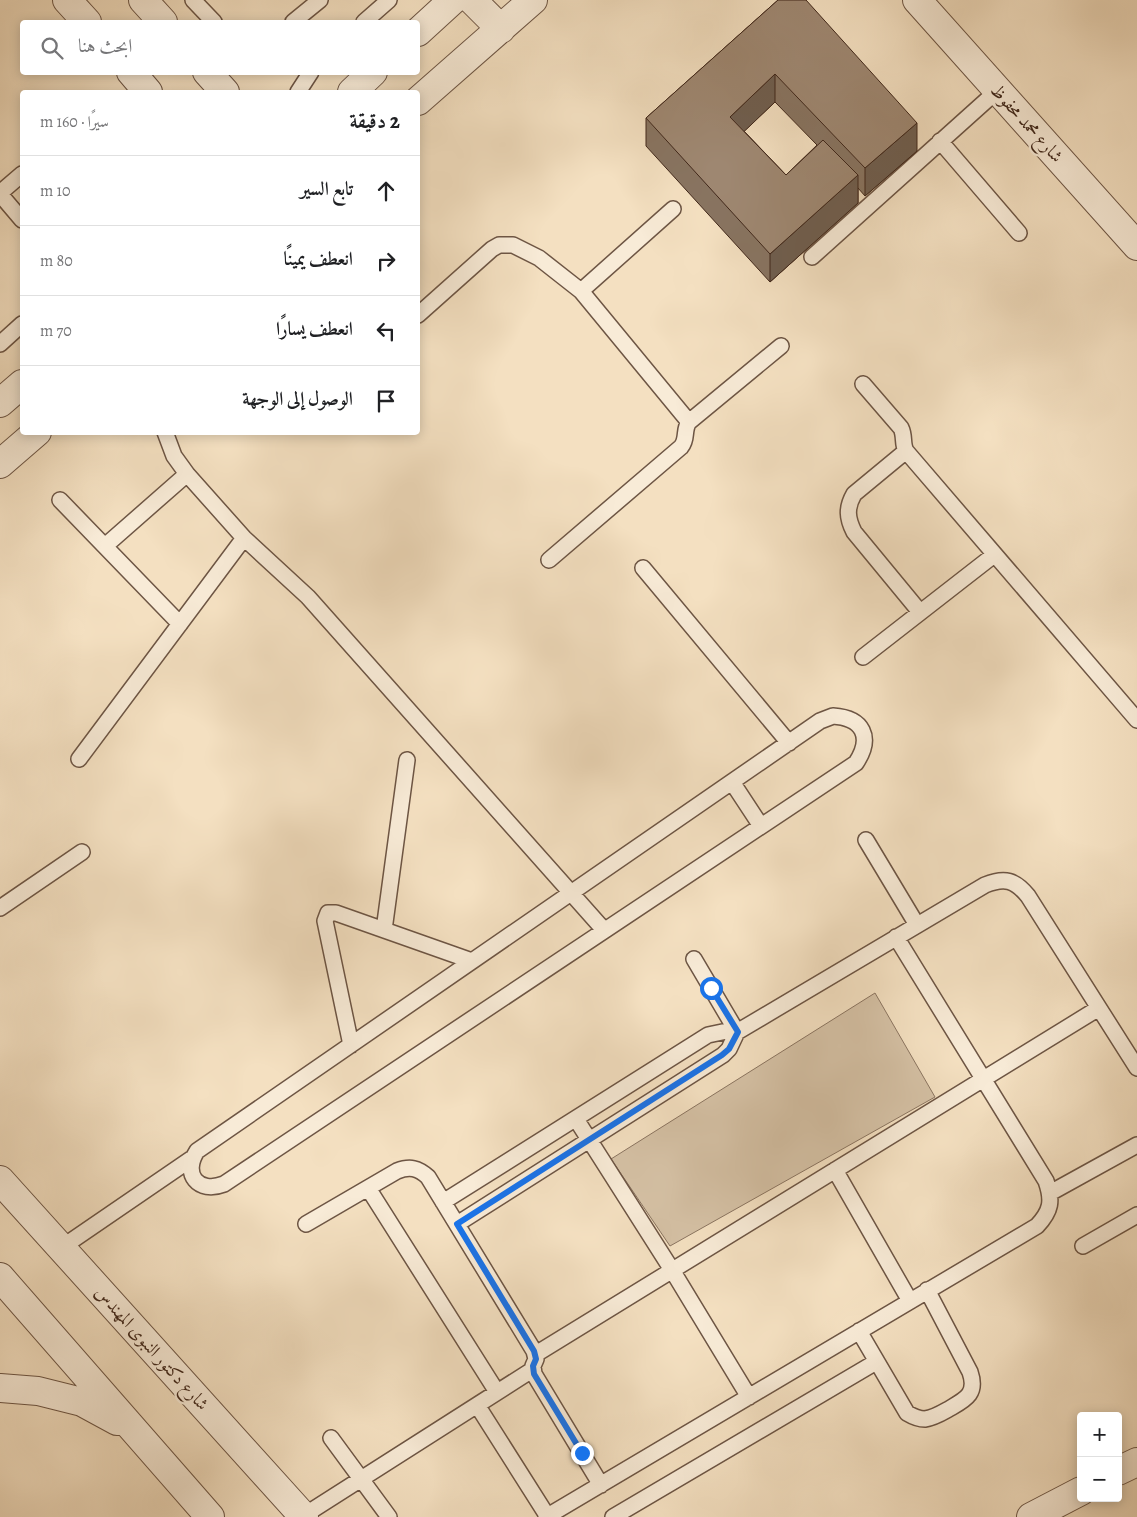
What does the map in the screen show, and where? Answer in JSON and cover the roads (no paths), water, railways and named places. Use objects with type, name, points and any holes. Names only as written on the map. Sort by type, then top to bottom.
[{"type":"street","points":[[67,0],[85,20]]},
{"type":"street","points":[[143,0],[161,20]]},
{"type":"street","points":[[420,30],[452,0]]},
{"type":"street","points":[[472,0],[501,29]]},
{"type":"street","points":[[420,99],[533,0]]},
{"type":"street","name":"شارع محمد محفوظ","points":[[917,0],[1137,246]]},
{"type":"street","points":[[134,75],[146,90]]},
{"type":"street","points":[[210,75],[223,90]]},
{"type":"street","points":[[354,90],[370,75]]},
{"type":"street","points":[[0,403],[20,386]]},
{"type":"street","points":[[0,464],[34,435]]},
{"type":"street","name":"شارع دكتور النبوى المهندس","points":[[0,1180],[303,1517]]},
{"type":"street","points":[[0,1277],[210,1517]]},
{"type":"street","points":[[0,1388],[38,1391],[82,1402],[135,1431]]},
{"type":"street","points":[[1122,1469],[1137,1462]]},
{"type":"street","points":[[1031,1517],[1077,1493]]},
{"type":"lane","points":[[194,0],[212,20]]},
{"type":"lane","points":[[295,20],[320,0]]},
{"type":"lane","points":[[366,20],[389,0]]},
{"type":"lane","points":[[299,90],[310,75]]},
{"type":"lane","points":[[812,257],[998,90]]},
{"type":"lane","points":[[940,141],[1019,233]]},
{"type":"lane","points":[[20,176],[0,194],[20,218]]},
{"type":"lane","points":[[581,290],[673,208]]},
{"type":"lane","points":[[420,313],[492,249],[499,245],[513,245],[539,258],[581,290],[689,422]]},
{"type":"lane","points":[[0,344],[20,326]]},
{"type":"lane","points":[[550,560],[681,447],[686,439],[685,430],[689,422],[780,346]]},
{"type":"lane","points":[[863,384],[901,428],[906,451],[1137,720]]},
{"type":"lane","points":[[166,435],[174,456],[186,474],[244,538],[308,597],[604,930]]},
{"type":"lane","points":[[906,451],[854,494],[849,503],[847,513],[849,523],[854,532],[920,612]]},
{"type":"lane","points":[[105,546],[186,474]]},
{"type":"lane","points":[[60,500],[180,624]]},
{"type":"lane","points":[[79,759],[244,538]]},
{"type":"lane","points":[[863,657],[994,554]]},
{"type":"lane","points":[[643,568],[789,743]]},
{"type":"lane","points":[[61,1248],[191,1160],[197,1151],[820,721],[833,716],[847,717],[858,725],[865,737],[864,751],[856,763],[224,1184],[214,1188],[203,1186],[195,1180],[190,1170],[191,1160]]},
{"type":"lane","points":[[384,930],[407,760]]},
{"type":"lane","points":[[732,782],[761,826]]},
{"type":"lane","points":[[866,840],[917,925]]},
{"type":"lane","points":[[0,908],[82,852]]},
{"type":"lane","points":[[457,1224],[590,1141],[722,1055],[729,1049],[738,1032],[996,880],[1009,881],[1020,886],[1028,896],[1137,1068]]},
{"type":"lane","points":[[351,1045],[325,917],[328,913],[336,913],[472,961]]},
{"type":"lane","points":[[477,1405],[547,1517],[1037,1226],[1045,1217],[1050,1205],[1050,1193],[1046,1181],[896,938]]},
{"type":"lane","points":[[694,959],[738,1032]]},
{"type":"lane","points":[[536,1354],[1099,1008]]},
{"type":"lane","points":[[443,1202],[708,1035],[727,1031],[738,1032]]},
{"type":"lane","points":[[576,1119],[672,1270],[749,1397]]},
{"type":"lane","points":[[1050,1193],[1137,1145]]},
{"type":"lane","points":[[303,1517],[532,1370],[536,1359],[536,1354],[428,1177],[422,1171],[414,1168],[405,1168],[397,1171],[306,1224]]},
{"type":"lane","points":[[835,1170],[910,1300]]},
{"type":"lane","points":[[368,1188],[497,1392]]},
{"type":"lane","points":[[1083,1246],[1137,1215]]},
{"type":"lane","points":[[859,1331],[906,1413],[914,1418],[933,1418],[962,1402],[969,1396],[973,1380],[928,1290]]},
{"type":"lane","points":[[613,1517],[876,1362]]},
{"type":"lane","points":[[532,1370],[601,1485]]},
{"type":"lane","points":[[331,1438],[389,1517]]}]
